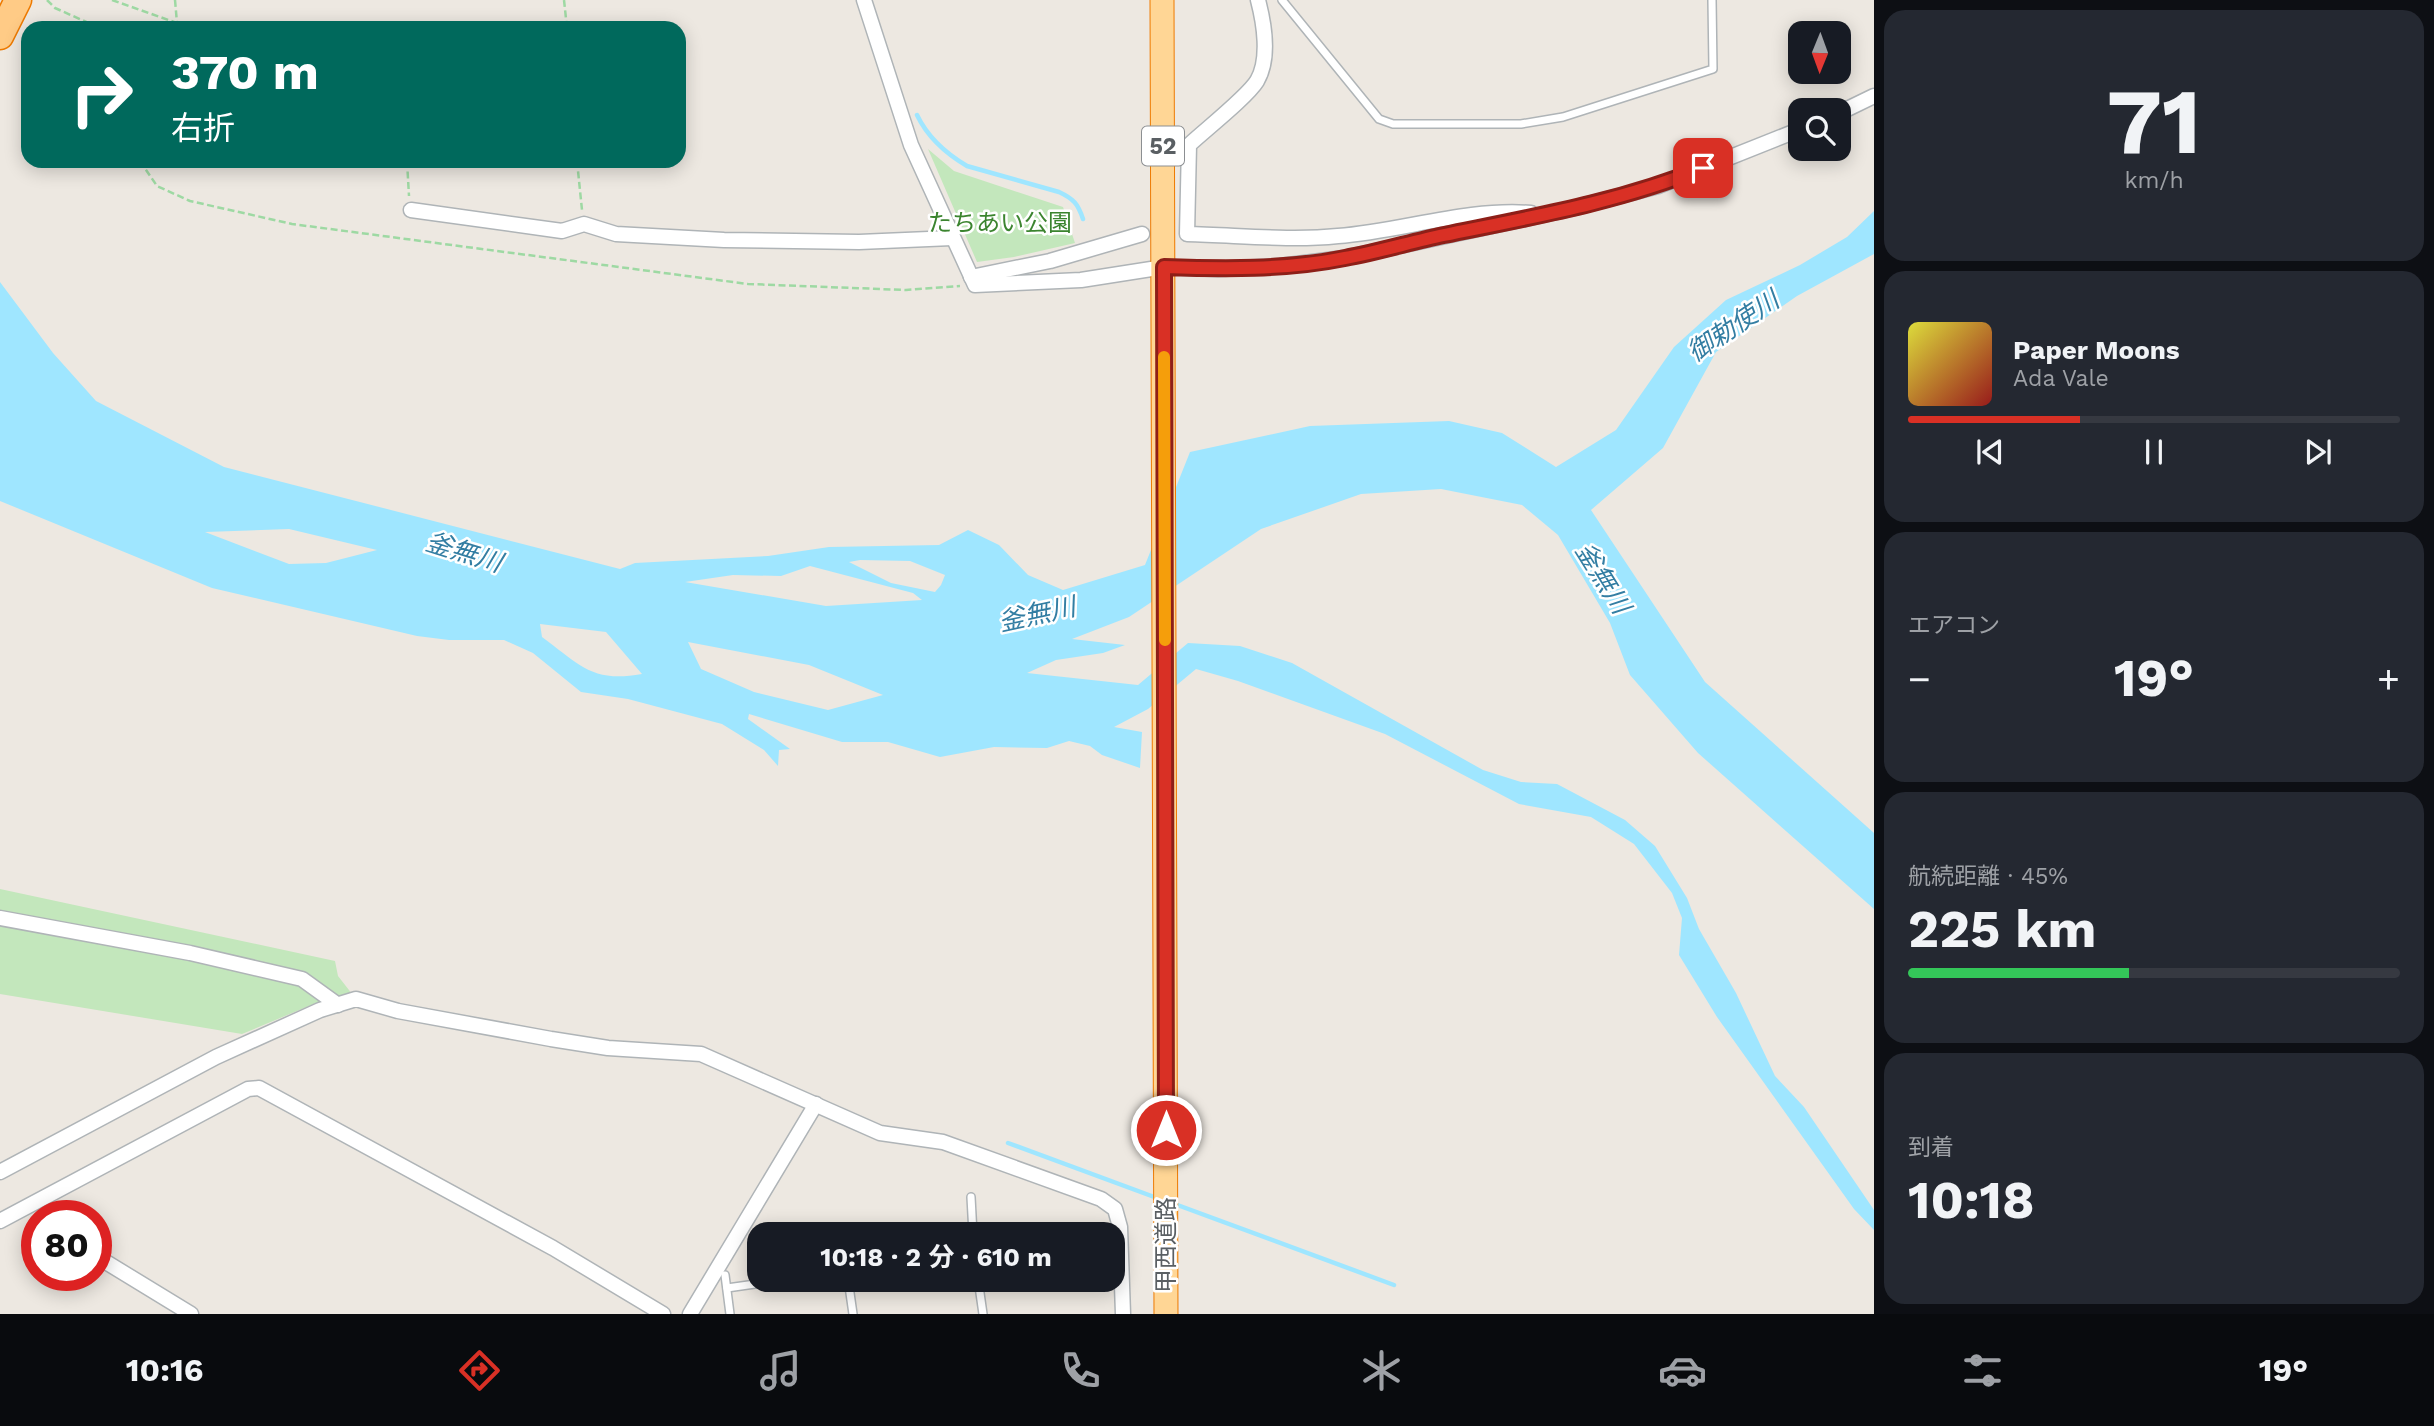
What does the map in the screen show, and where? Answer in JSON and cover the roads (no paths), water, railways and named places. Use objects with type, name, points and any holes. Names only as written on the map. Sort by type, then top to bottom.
[{"type":"highway","points":[[0,36],[18,0]]},
{"type":"highway","name":"甲西道路","points":[[1162,0],[1166,1304]]},
{"type":"street","points":[[864,0],[911,145],[973,281]]},
{"type":"street","points":[[1258,0],[1264,47],[1262,66],[1256,82],[1189,145],[1187,234],[1265,235],[1300,239],[1342,236],[1476,214],[1549,214]]},
{"type":"street","points":[[1851,107],[1874,96]]},
{"type":"street","points":[[973,281],[1081,280],[1164,267],[1218,269],[1280,266],[1344,258],[1549,214],[1658,186],[1788,134]]},
{"type":"street","points":[[411,210],[562,231],[584,224],[616,233],[724,240],[859,242],[952,238]]},
{"type":"street","points":[[973,281],[1142,234]]},
{"type":"street","points":[[0,918],[190,953],[302,979],[338,1005]]},
{"type":"street","points":[[0,1172],[216,1057],[320,1010],[355,999],[398,1011],[551,1039],[608,1048],[701,1054],[880,1133],[943,1142],[1101,1199],[1115,1209],[1120,1227],[1123,1314]]},
{"type":"street","points":[[55,1200],[248,1089],[259,1088],[553,1248],[663,1314]]},
{"type":"street","points":[[690,1314],[816,1104]]},
{"type":"street","points":[[0,1221],[21,1216]]},
{"type":"street","points":[[112,1266],[191,1314]]},
{"type":"lane","points":[[1282,0],[1379,119],[1393,124],[1521,124],[1563,117],[1713,69],[1712,0]]},
{"type":"lane","points":[[971,1197],[972,1222]]},
{"type":"lane","points":[[724,1275],[730,1314]]},
{"type":"lane","points":[[727,1288],[747,1285]]},
{"type":"lane","points":[[850,1292],[853,1314]]},
{"type":"lane","points":[[980,1292],[983,1314]]},
{"type":"water","points":[[1874,211],[1874,254],[1797,296],[1716,352],[1663,448],[1591,510],[1705,682],[1874,833],[1874,909],[1698,753],[1630,675],[1610,623],[1558,535],[1522,505],[1441,489],[1361,494],[1261,529],[1129,617],[1072,639],[1125,645],[1103,653],[1056,660],[1027,673],[1138,685],[1188,643],[1240,646],[1292,663],[1483,770],[1521,782],[1557,784],[1625,820],[1655,846],[1687,898],[1699,929],[1736,993],[1775,1076],[1804,1107],[1874,1210],[1874,1230],[1854,1209],[1717,1017],[1679,955],[1682,918],[1672,893],[1634,844],[1591,817],[1519,804],[1385,734],[1238,681],[1196,669],[1148,709],[1114,727],[1142,732],[1140,768],[1102,755],[1090,746],[1069,741],[1047,748],[994,747],[940,757],[888,742],[842,742],[749,714],[748,719],[790,749],[779,750],[778,766],[764,750],[722,724],[628,699],[581,692],[533,653],[504,640],[449,640],[417,636],[212,588],[0,501],[0,282],[53,353],[96,401],[224,467],[620,569],[635,563],[768,556],[829,547],[939,545],[968,530],[999,545],[1028,575],[1063,590],[1145,565],[1190,452],[1310,426],[1449,421],[1502,433],[1556,467],[1616,430],[1674,347],[1726,300],[1800,265],[1847,237]],"holes":[[[289,529],[377,550],[326,563],[289,564],[205,532]],[[910,561],[945,575],[935,592],[891,583],[849,562]],[[810,566],[913,593],[922,600],[826,606],[685,582],[733,575],[781,576]],[[540,624],[606,632],[642,674],[598,674],[577,663],[542,637]],[[688,642],[809,665],[883,695],[828,710],[754,692],[701,669]]]},
{"type":"waterway","points":[[917,115],[932,138],[959,161],[967,166],[1059,192],[1075,202],[1083,219]]},
{"type":"waterway","points":[[1008,1143],[1157,1198]]},
{"type":"waterway","points":[[1172,1203],[1394,1285]]},
{"type":"park label","name":"たちあい公園","points":[[1000,223]]},
{"type":"water label","name":"御勅使川","points":[[1733,326]]},
{"type":"water label","name":"釜無川","points":[[464,552]]},
{"type":"water label","name":"釜無川","points":[[1603,578]]},
{"type":"water label","name":"釜無川","points":[[1037,614]]}]
